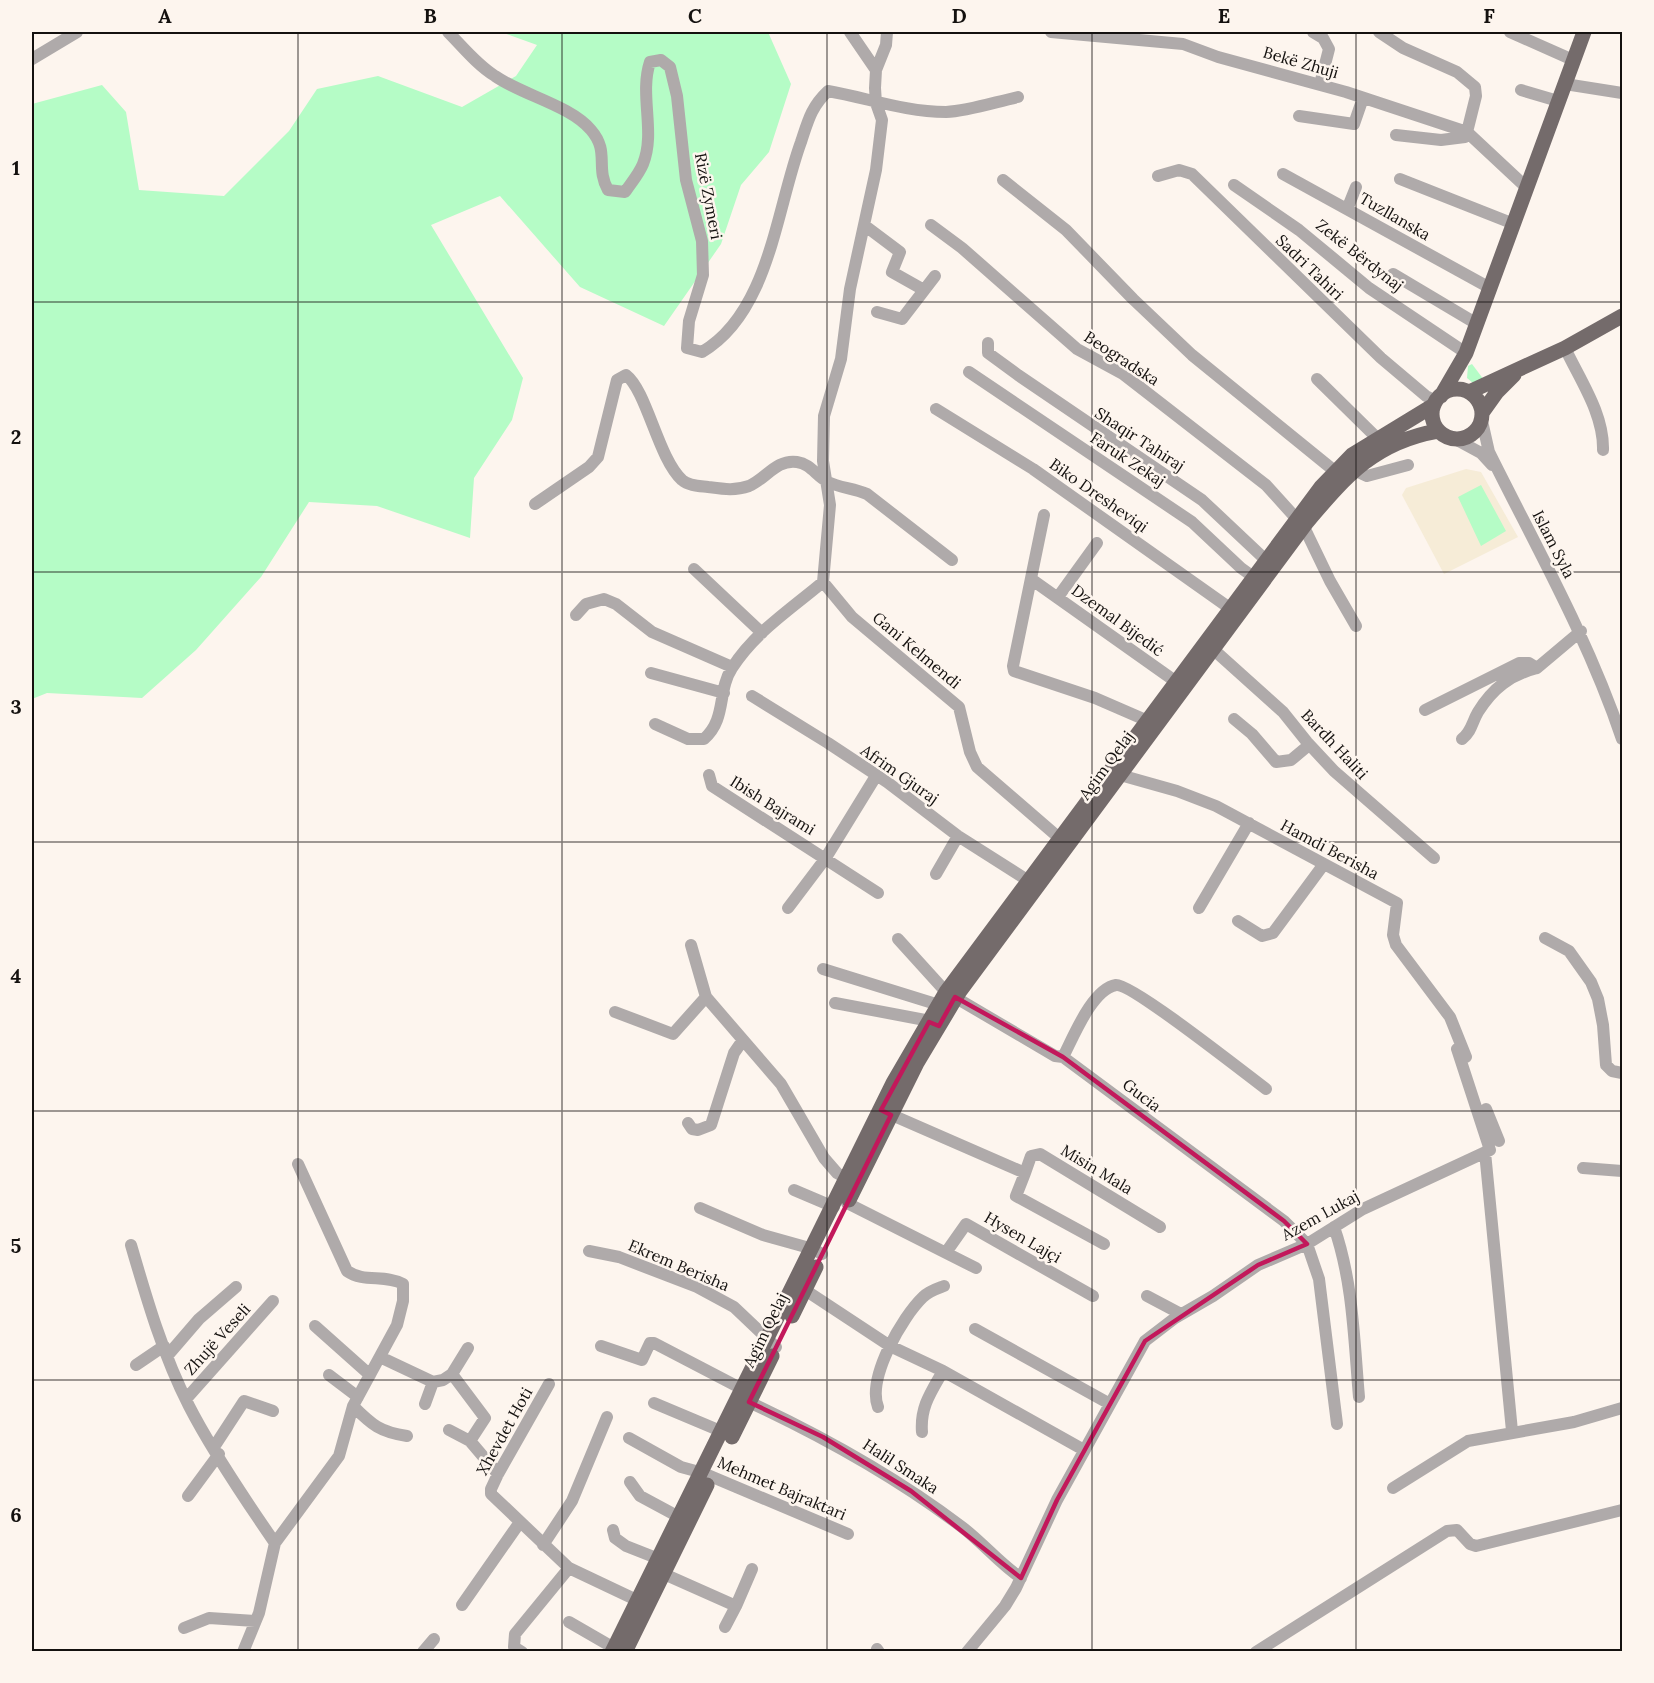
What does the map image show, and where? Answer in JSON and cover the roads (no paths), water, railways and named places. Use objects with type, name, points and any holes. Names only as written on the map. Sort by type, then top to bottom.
[{"type":"main road","points":[[1526,366],[1497,392],[1473,434],[1458,440],[1438,431],[1433,421],[1437,401],[1466,353],[1584,32]]},
{"type":"main road","points":[[1437,401],[1455,390],[1467,391],[1566,348],[1623,316]]},
{"type":"main road","points":[[1466,353],[1467,391],[1480,405],[1482,417]]},
{"type":"main road","name":"Agim Qelaj","points":[[643,1603],[659,1559],[679,1517],[707,1474],[748,1395],[886,1112],[947,998],[1065,842],[1300,522],[1377,438],[1411,422],[1437,401]]},
{"type":"main road","name":"Agim Qelaj","points":[[1344,473],[1382,449],[1414,435],[1438,431]]},
{"type":"main road","name":"Agim Qelaj","points":[[1115,774],[1148,721],[1214,650],[1235,612]]},
{"type":"main road","name":"Agim Qelaj","points":[[617,1650],[643,1603],[664,1574],[723,1431],[748,1395]]},
{"type":"street","points":[[32,59],[77,32]]},
{"type":"street","name":"Rizë Zymeri","points":[[448,32],[493,76],[569,113],[590,128],[601,144],[601,177],[608,190],[625,192],[643,164],[647,136],[644,96],[650,62],[661,60],[670,67],[677,96],[686,180],[702,241],[703,275],[689,321],[687,348],[702,352],[718,342],[746,309],[771,243],[795,158],[814,104],[828,91],[876,103]]},
{"type":"street","points":[[850,32],[876,70]]},
{"type":"street","points":[[655,724],[688,739],[704,739],[717,725],[732,667],[776,617],[823,582],[829,537],[828,483],[823,461],[824,416],[841,359],[850,289],[864,225],[882,120],[876,103],[876,70],[886,45],[887,32]]},
{"type":"street","name":"Bekë Zhuji","points":[[1051,32],[1183,44],[1218,57],[1320,84],[1467,132],[1527,188]]},
{"type":"street","points":[[1312,32],[1323,38],[1329,49],[1320,84]]},
{"type":"street","points":[[1380,32],[1403,48],[1457,72],[1474,87],[1476,96],[1465,137],[1441,140],[1396,135]]},
{"type":"street","points":[[1510,32],[1573,60]]},
{"type":"street","points":[[1565,84],[1623,93]]},
{"type":"street","points":[[1521,90],[1558,101]]},
{"type":"street","points":[[876,103],[909,110],[949,112],[1018,97]]},
{"type":"street","points":[[1299,116],[1354,124],[1363,98]]},
{"type":"street","name":"Sadri Tahiri","points":[[1158,176],[1179,170],[1192,174],[1381,358],[1426,396],[1437,401]]},
{"type":"street","name":"Tuzllanska","points":[[1283,174],[1348,207],[1490,288]]},
{"type":"street","points":[[1400,179],[1514,224]]},
{"type":"street","points":[[1003,180],[1066,230],[1192,355],[1344,473],[1367,476],[1407,465]]},
{"type":"street","name":"Zekë Bërdynaj","points":[[1234,185],[1299,230],[1369,288],[1466,353]]},
{"type":"street","points":[[1348,207],[1356,187]]},
{"type":"street","points":[[864,225],[900,252],[892,272],[924,290]]},
{"type":"street","name":"Beogradska","points":[[931,225],[962,248],[1077,349],[1123,374],[1266,485],[1300,522]]},
{"type":"street","name":"Zekë Bërdynaj","points":[[1393,274],[1477,324]]},
{"type":"street","points":[[878,312],[902,319],[935,276]]},
{"type":"street","name":"Shaqir Tahiraj","points":[[987,343],[988,353],[1018,375],[1202,500],[1270,564]]},
{"type":"street","points":[[1566,348],[1595,411],[1603,434],[1603,450]]},
{"type":"street","name":"Faruk Zekaj","points":[[969,372],[1192,522],[1258,580]]},
{"type":"street","points":[[535,504],[589,468],[598,457],[617,380],[626,375],[635,388],[672,467],[683,481],[695,486],[734,490],[752,485],[780,464],[796,462],[808,466],[828,483],[853,488],[867,494],[952,560]]},
{"type":"street","points":[[1317,380],[1377,438]]},
{"type":"street","name":"Biko Dresheviqi","points":[[936,409],[1033,469],[1235,612]]},
{"type":"street","name":"Islam Syla","points":[[1482,417],[1490,452],[1581,631],[1623,739]]},
{"type":"street","name":"Islam Syla","points":[[1458,440],[1481,453],[1499,472]]},
{"type":"street","name":"Agim Qelaj","points":[[1044,515],[1013,666],[1014,671],[1095,698],[1148,721]]},
{"type":"street","points":[[1300,522],[1356,626]]},
{"type":"street","points":[[1058,597],[1097,543]]},
{"type":"street","points":[[694,569],[762,633]]},
{"type":"street","name":"Dzemal Bijedić","points":[[1031,579],[1180,685]]},
{"type":"street","name":"Gani Kelmendi","points":[[823,582],[852,617],[959,707],[970,752],[977,767],[1065,842]]},
{"type":"street","points":[[576,615],[586,604],[604,598],[616,604],[652,632],[732,667]]},
{"type":"street","points":[[1462,739],[1468,734],[1478,713],[1498,686],[1517,673],[1537,668],[1581,631]]},
{"type":"street","name":"Bardh Haliti","points":[[1214,650],[1283,711],[1309,745],[1370,804],[1434,858]]},
{"type":"street","points":[[1425,710],[1519,663],[1529,663],[1537,668]]},
{"type":"street","points":[[651,673],[724,693]]},
{"type":"street","name":"Afrim Gjuraj","points":[[752,696],[876,776],[958,836],[1033,884]]},
{"type":"street","points":[[1234,719],[1252,734],[1276,762],[1291,760],[1309,745]]},
{"type":"street","name":"Hamdi Berisha","points":[[1115,774],[1188,795],[1249,823],[1397,903],[1393,935],[1396,945],[1450,1017],[1499,1142]]},
{"type":"street","name":"Ibish Bajrami","points":[[709,775],[712,786],[878,893]]},
{"type":"street","name":"Ibish Bajrami","points":[[788,908],[825,859],[876,776]]},
{"type":"street","points":[[1199,908],[1249,823]]},
{"type":"street","points":[[936,874],[958,836]]},
{"type":"street","points":[[1238,921],[1262,936],[1273,933],[1324,864]]},
{"type":"street","points":[[1545,938],[1569,951],[1591,982],[1598,999],[1603,1025],[1606,1065],[1612,1071],[1623,1073]]},
{"type":"street","points":[[898,939],[947,998]]},
{"type":"street","points":[[691,945],[706,997],[781,1084],[824,1158],[837,1173],[852,1182]]},
{"type":"street","points":[[823,969],[947,998]]},
{"type":"street","points":[[1063,1057],[1091,1006],[1106,989],[1117,985],[1127,987],[1266,1089]]},
{"type":"street","points":[[615,1012],[673,1034],[706,997]]},
{"type":"street","name":"Gucia","points":[[947,998],[1055,1056],[1063,1057],[1284,1221],[1307,1244]]},
{"type":"street","points":[[835,1003],[934,1024]]},
{"type":"street","points":[[688,1123],[692,1129],[698,1130],[711,1125],[734,1053],[743,1040]]},
{"type":"street","points":[[1457,1049],[1491,1148],[1485,1152],[1512,1431]]},
{"type":"street","points":[[886,1112],[1025,1173],[1016,1196],[1104,1244]]},
{"type":"street","name":"Azem Lukaj","points":[[967,1652],[1005,1606],[1084,1450],[1145,1341],[1180,1314],[1213,1296],[1258,1265],[1307,1244],[1363,1209],[1485,1152]]},
{"type":"street","name":"Misin Mala","points":[[1025,1173],[1031,1156],[1040,1154],[1160,1227]]},
{"type":"street","points":[[243,1652],[255,1621],[275,1543],[339,1456],[355,1402],[397,1325],[403,1301],[404,1284],[394,1279],[357,1278],[346,1271],[298,1164]]},
{"type":"street","points":[[1583,1168],[1623,1171]]},
{"type":"street","points":[[794,1190],[841,1205],[948,1251],[976,1268]]},
{"type":"street","points":[[700,1208],[762,1235],[818,1251]]},
{"type":"street","name":"Hysen Lajçi","points":[[948,1251],[966,1224],[1093,1296]]},
{"type":"street","points":[[1334,1227],[1342,1249],[1348,1284],[1359,1397]]},
{"type":"street","points":[[1307,1244],[1319,1279],[1337,1424]]},
{"type":"street","name":"Zhujë Veseli","points":[[131,1245],[152,1317],[186,1399],[216,1451],[275,1543]]},
{"type":"street","name":"Ekrem Berisha","points":[[589,1251],[619,1257],[697,1287],[734,1307],[772,1344]]},
{"type":"street","name":"Zhujë Veseli","points":[[166,1350],[236,1287]]},
{"type":"street","points":[[800,1287],[890,1346],[943,1371],[1084,1450]]},
{"type":"street","points":[[878,1407],[875,1399],[878,1376],[890,1346],[923,1298],[932,1290],[944,1287]]},
{"type":"street","points":[[1147,1296],[1180,1314]]},
{"type":"street","name":"Zhujë Veseli","points":[[186,1399],[273,1301]]},
{"type":"street","points":[[315,1326],[370,1375]]},
{"type":"street","points":[[975,1329],[1110,1404]]},
{"type":"street","name":"Halil Smaka","points":[[601,1346],[642,1360],[650,1343],[654,1343],[823,1437],[911,1491],[964,1528],[999,1563],[1021,1578]]},
{"type":"street","points":[[425,1404],[433,1382],[452,1374],[468,1348]]},
{"type":"street","points":[[136,1365],[166,1350]]},
{"type":"street","points":[[380,1357],[433,1382]]},
{"type":"street","points":[[922,1432],[921,1415],[925,1402],[943,1371]]},
{"type":"street","points":[[452,1374],[485,1418],[470,1441]]},
{"type":"street","points":[[329,1375],[355,1402],[374,1427],[388,1433],[408,1436]]},
{"type":"street","name":"Xhevdet Hoti","points":[[549,1384],[490,1489],[491,1494],[569,1568],[643,1603]]},
{"type":"street","points":[[188,1496],[243,1401],[273,1411]]},
{"type":"street","points":[[654,1403],[723,1431]]},
{"type":"street","points":[[1393,1488],[1468,1441],[1512,1431],[1574,1422],[1623,1408]]},
{"type":"street","points":[[543,1545],[572,1501],[607,1417]]},
{"type":"street","points":[[449,1430],[470,1441],[498,1474]]},
{"type":"street","points":[[629,1438],[681,1467],[707,1474]]},
{"type":"street","name":"Mehmet Bajraktari","points":[[707,1474],[848,1534]]},
{"type":"street","points":[[630,1482],[640,1496],[679,1517]]},
{"type":"street","points":[[1256,1652],[1447,1531],[1457,1530],[1470,1544],[1476,1546],[1623,1510]]},
{"type":"street","points":[[462,1605],[520,1522]]},
{"type":"street","points":[[613,1530],[615,1538],[626,1546],[659,1559]]},
{"type":"street","points":[[522,1652],[514,1647],[515,1634],[569,1568]]},
{"type":"street","points":[[725,1627],[752,1569]]},
{"type":"street","points":[[664,1574],[736,1606]]},
{"type":"street","points":[[184,1628],[209,1618],[255,1621]]},
{"type":"street","points":[[569,1622],[617,1650]]},
{"type":"street","points":[[423,1652],[434,1639]]}]
